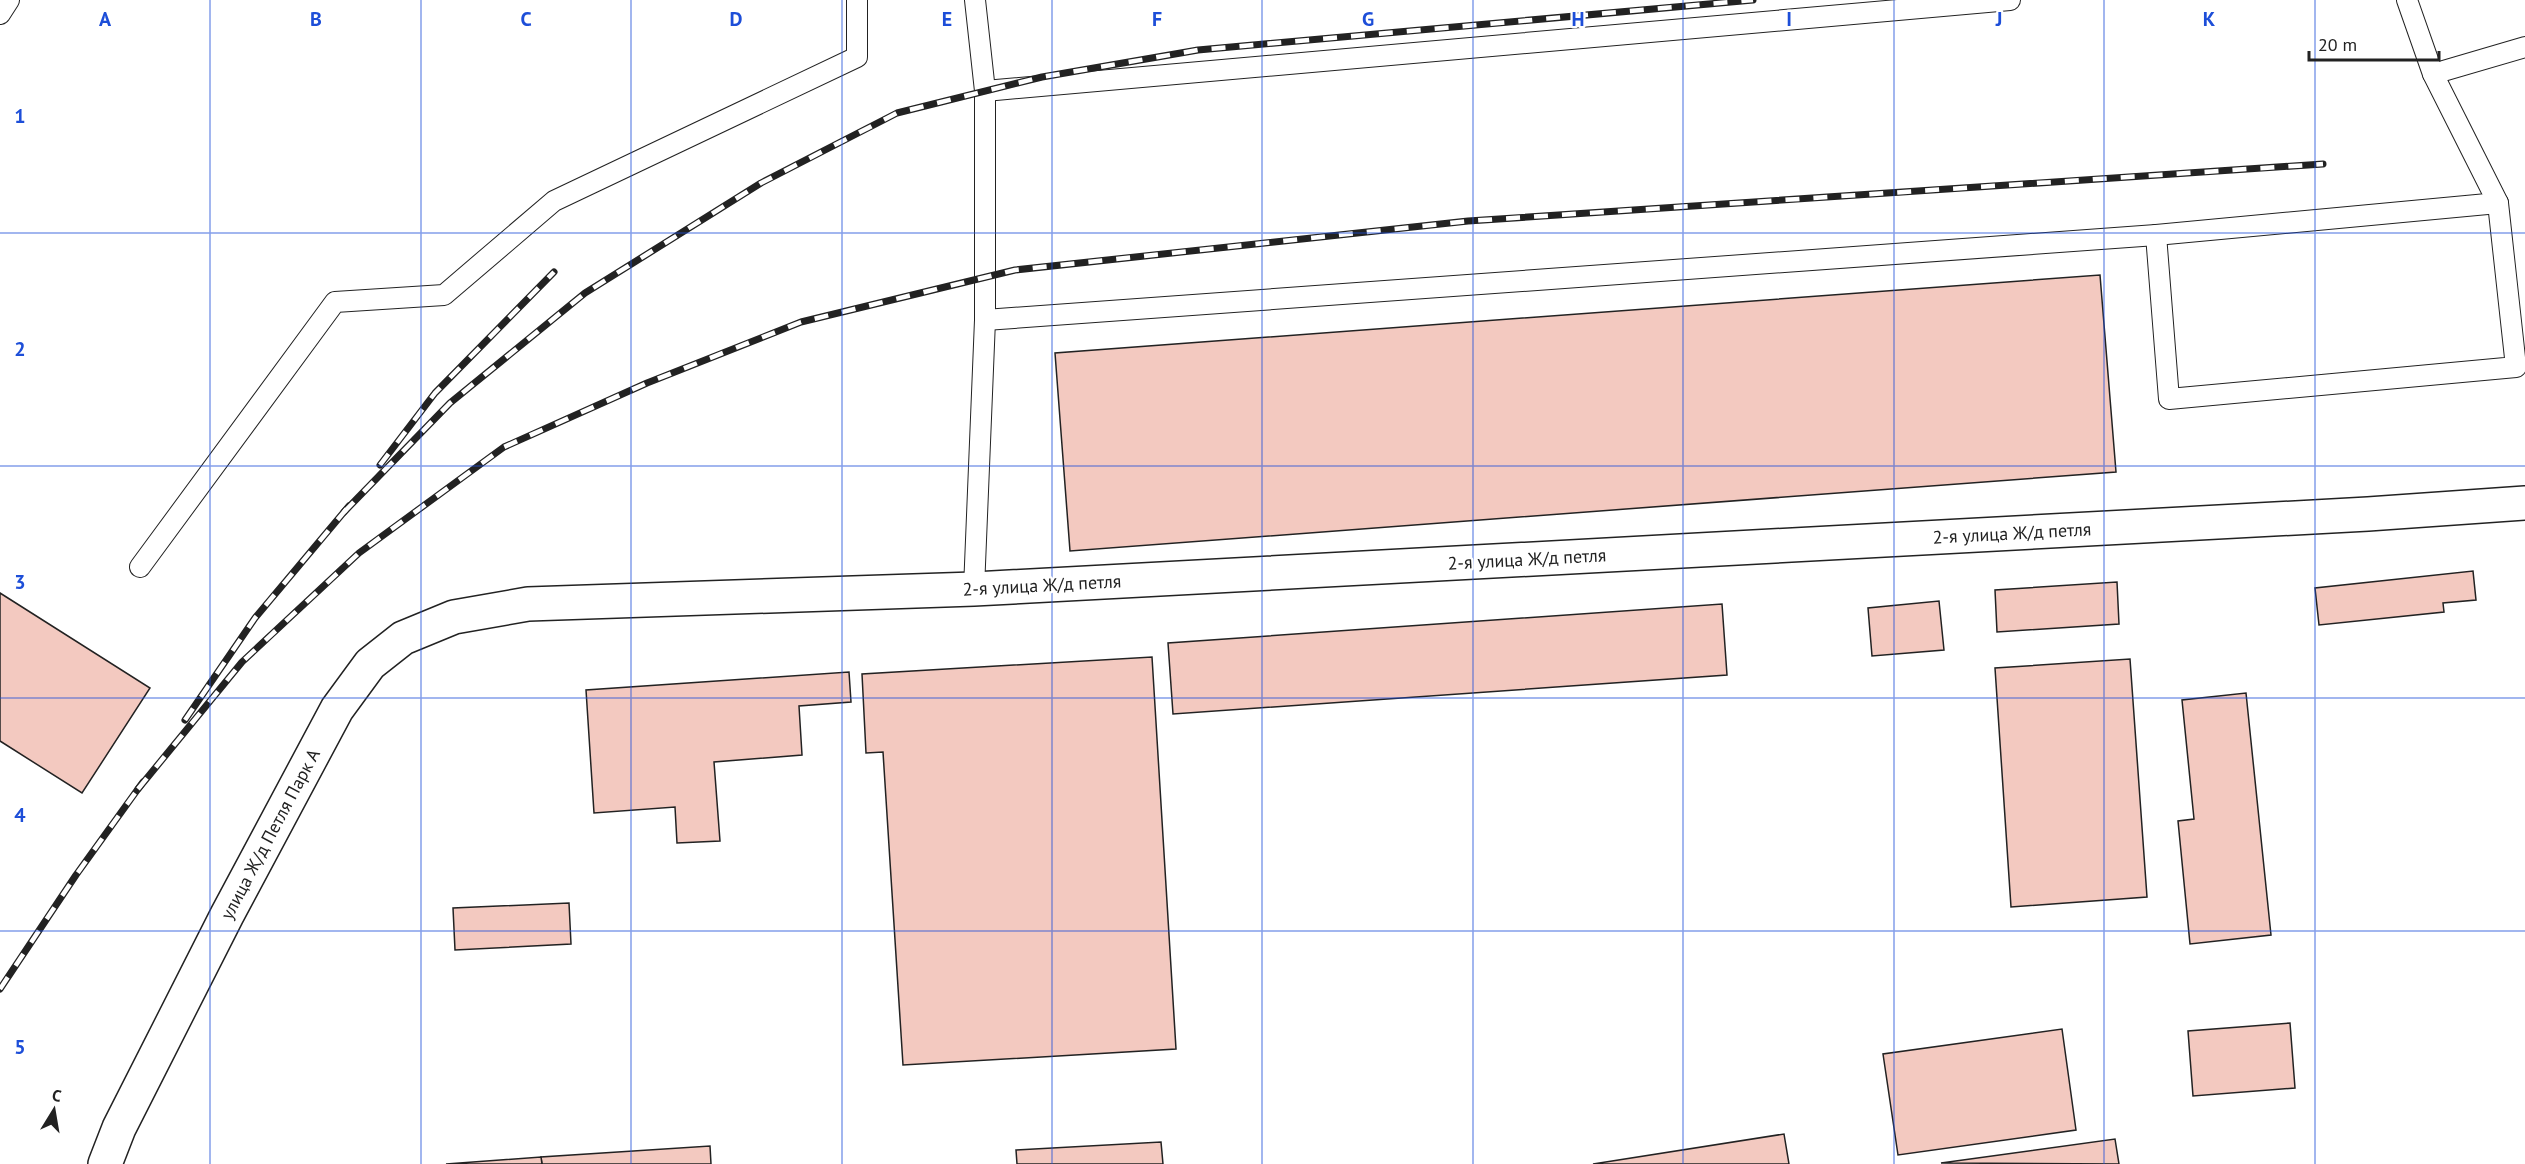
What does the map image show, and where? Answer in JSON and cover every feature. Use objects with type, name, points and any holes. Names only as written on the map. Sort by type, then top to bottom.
[{"type":"street","name":"2-я улица Ж/д петля","points":[[528,604],[974,589],[2356,515],[2525,502]]},
{"type":"street","name":"улица Ж/д Петля Парк А","points":[[105,1164],[119,1128],[227,915],[337,710],[369,664],[403,638],[454,617],[528,604]]},
{"type":"lane","points":[[0,14],[9,0]]},
{"type":"lane","points":[[140,567],[335,302],[444,295],[554,201],[857,57],[858,0]]},
{"type":"lane","points":[[974,589],[985,321],[986,91],[975,0]]},
{"type":"lane","points":[[986,91],[2010,0]]},
{"type":"lane","points":[[2157,235],[2169,399],[2516,367],[2498,203],[2433,74],[2407,0]]},
{"type":"lane","points":[[2433,74],[2525,47]]},
{"type":"lane","points":[[985,321],[2157,235],[2498,203]]},
{"type":"building","points":[[2100,275],[2116,472],[1070,551],[1055,353]]},
{"type":"building","points":[[2473,571],[2476,600],[2443,603],[2444,612],[2319,625],[2315,588]]},
{"type":"building","points":[[2117,582],[2119,624],[1997,632],[1995,590]]},
{"type":"building","points":[[0,593],[150,688],[82,793],[0,741]]},
{"type":"building","points":[[1939,601],[1944,650],[1872,656],[1868,608]]},
{"type":"building","points":[[1722,604],[1727,675],[1173,714],[1168,643]]},
{"type":"building","points":[[1152,657],[1176,1049],[903,1065],[883,752],[866,753],[862,674]]},
{"type":"building","points":[[2130,659],[2147,897],[2011,907],[1995,668]]},
{"type":"building","points":[[849,672],[851,702],[799,706],[802,755],[714,762],[720,841],[677,843],[675,807],[594,813],[586,690]]},
{"type":"building","points":[[2246,693],[2271,935],[2190,944],[2178,821],[2194,819],[2182,700]]},
{"type":"building","points":[[569,903],[571,944],[455,950],[453,908]]},
{"type":"building","points":[[2290,1023],[2295,1088],[2193,1096],[2188,1031]]},
{"type":"building","points":[[2062,1029],[2076,1130],[1898,1155],[1883,1054]]},
{"type":"building","points":[[1784,1134],[1789,1164],[1593,1164]]},
{"type":"building","points":[[2115,1139],[2119,1164],[1941,1163]]},
{"type":"building","points":[[1161,1142],[1163,1164],[1017,1164],[1016,1150]]},
{"type":"building","points":[[710,1146],[711,1164],[542,1164],[541,1157]]},
{"type":"building","points":[[541,1157],[542,1164],[446,1164]]},
{"type":"railway","points":[[344,512],[450,403],[585,293],[761,183],[897,113],[1042,77],[1198,50],[1753,0]]},
{"type":"railway","points":[[138,789],[242,662],[359,553],[504,447],[647,383],[801,322],[1015,270],[1468,221],[2323,164]]},
{"type":"railway","points":[[380,465],[435,393],[554,272]]},
{"type":"railway","points":[[185,720],[255,618],[349,506]]},
{"type":"railway","points":[[0,989],[76,875],[143,782]]}]
